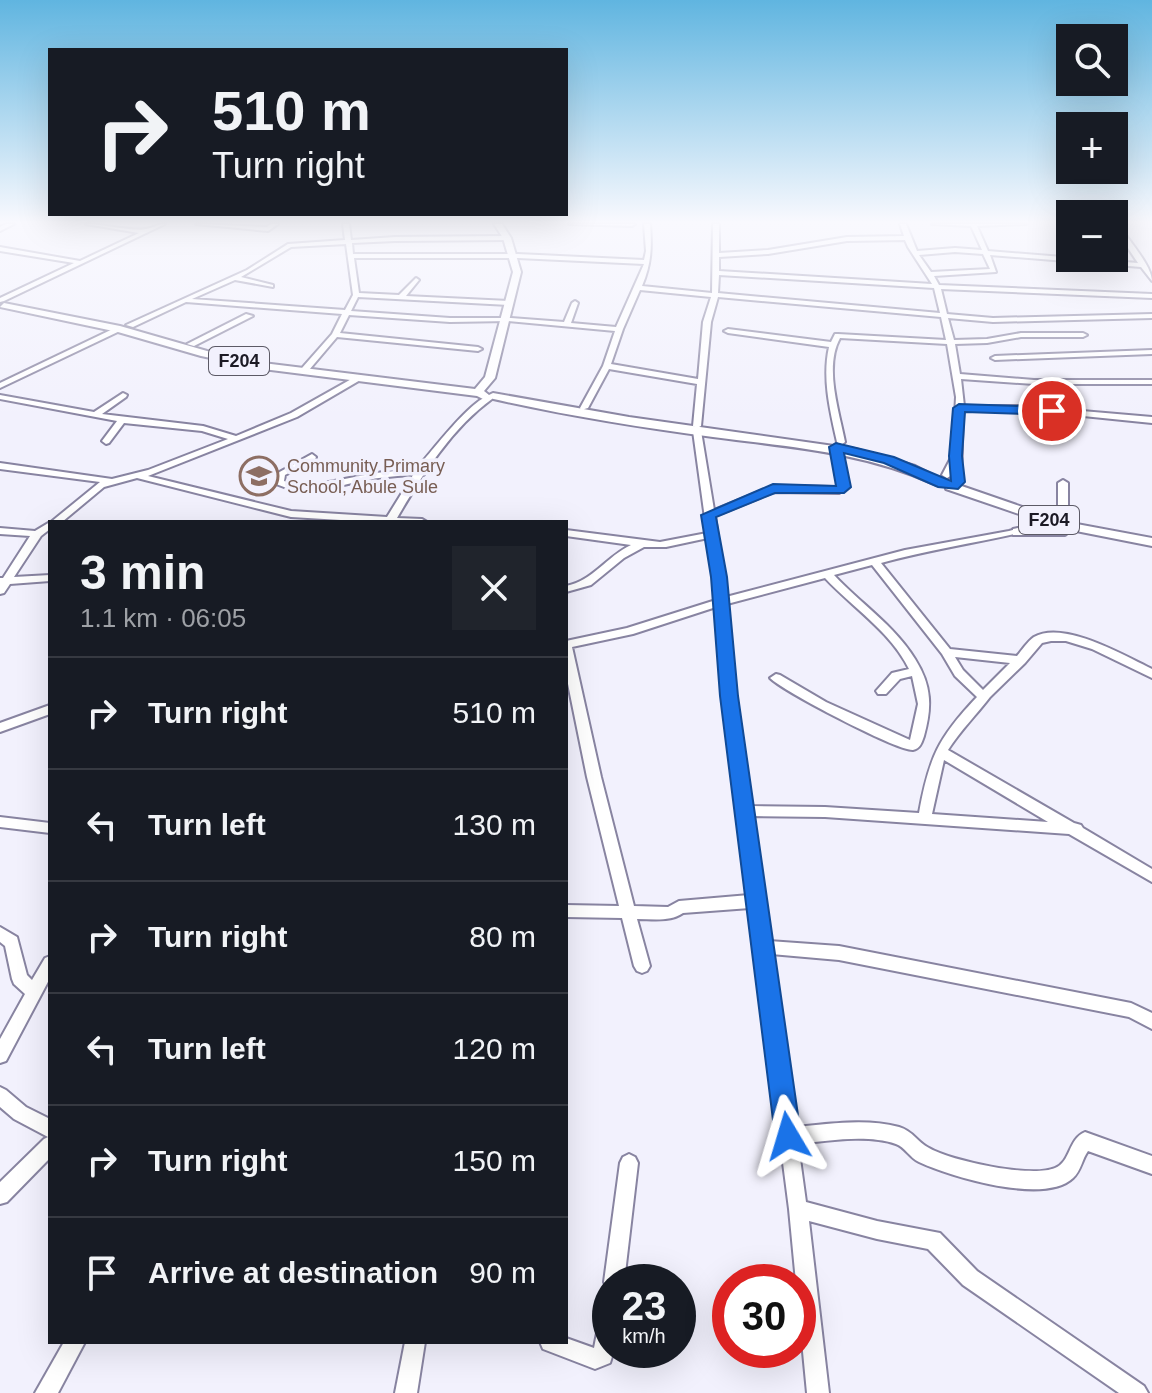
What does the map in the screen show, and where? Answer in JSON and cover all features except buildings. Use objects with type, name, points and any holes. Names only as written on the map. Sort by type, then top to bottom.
[{"type":"main road","points":[[508,320],[513,289]]},
{"type":"main road","points":[[487,392],[517,289]]},
{"type":"main road","name":"F204","points":[[3,304],[125,327],[239,356],[487,392],[697,429]]},
{"type":"main road","name":"F204","points":[[125,327],[223,358],[358,379],[487,392],[697,429],[838,444],[949,480],[1082,529],[1152,542]]},
{"type":"main road","name":"F204","points":[[949,480],[1011,508],[1058,520],[1152,535]]},
{"type":"main road","points":[[1011,508],[1018,525],[1014,533],[1082,529]]},
{"type":"street","points":[[3,304],[30,289]]},
{"type":"street","points":[[0,386],[214,289]]},
{"type":"street","points":[[306,368],[335,335],[348,314],[356,289]]},
{"type":"street","points":[[402,296],[408,289]]},
{"type":"street","points":[[584,408],[607,366],[619,329],[639,289]]},
{"type":"street","points":[[650,289],[1006,321],[1152,316]]},
{"type":"street","points":[[715,289],[707,322],[697,429],[729,696],[798,1209],[818,1393]]},
{"type":"street","points":[[938,289],[951,342],[959,408],[956,456],[959,467],[949,480]]},
{"type":"street","points":[[1002,289],[1152,296]]},
{"type":"street","points":[[356,295],[509,303]]},
{"type":"street","points":[[189,301],[348,314],[460,321],[508,320],[619,329]]},
{"type":"street","points":[[567,324],[575,303]]},
{"type":"street","points":[[191,344],[249,316]]},
{"type":"street","points":[[728,331],[834,345]]},
{"type":"street","points":[[335,335],[478,349]]},
{"type":"street","points":[[709,515],[773,489],[839,490],[844,487],[828,375],[838,336],[951,342],[987,341],[1021,335],[1083,335]]},
{"type":"street","points":[[995,358],[1152,352]]},
{"type":"street","points":[[607,366],[700,382]]},
{"type":"street","points":[[957,376],[1034,382],[1152,382]]},
{"type":"street","points":[[58,520],[92,492],[112,481],[137,476],[294,415],[358,379]]},
{"type":"street","points":[[137,476],[291,514],[390,520],[419,472],[487,392]]},
{"type":"street","points":[[94,416],[123,395]]},
{"type":"street","points":[[0,397],[94,416],[203,429],[236,439]]},
{"type":"street","points":[[959,408],[1024,408],[1152,420]]},
{"type":"street","points":[[106,441],[122,420]]},
{"type":"street","points":[[312,457],[281,474],[279,482],[297,489],[312,489],[389,473],[419,472]]},
{"type":"street","points":[[0,466],[112,481]]},
{"type":"street","points":[[568,646],[827,574],[933,547],[1014,533],[1058,520],[1063,483]]},
{"type":"street","points":[[2,584],[37,534],[48,526]]},
{"type":"street","points":[[0,531],[37,534]]},
{"type":"street","points":[[568,533],[660,545],[710,535]]},
{"type":"street","points":[[568,589],[581,588],[595,580],[612,560],[643,544]]},
{"type":"street","points":[[875,562],[947,652],[959,673],[985,698]]},
{"type":"street","points":[[776,678],[848,718],[913,745],[925,701],[906,654],[887,630],[842,592],[827,574]]},
{"type":"street","points":[[2,584],[48,578]]},
{"type":"street","points":[[925,817],[941,752],[968,712],[985,698],[1038,640],[1061,638],[1093,645],[1152,674]]},
{"type":"street","points":[[947,652],[1021,660]]},
{"type":"street","points":[[568,655],[600,804],[642,966]]},
{"type":"street","points":[[882,691],[896,676],[914,672]]},
{"type":"street","points":[[0,728],[48,710]]},
{"type":"street","points":[[941,752],[1152,876]]},
{"type":"street","points":[[745,811],[925,817],[1076,829]]},
{"type":"street","points":[[0,822],[48,828]]},
{"type":"street","points":[[568,911],[668,913],[679,907],[756,901]]},
{"type":"street","points":[[0,934],[12,942],[20,979],[35,993]]},
{"type":"street","points":[[762,947],[839,953],[1131,1010],[1152,1021]]},
{"type":"street","points":[[0,1055],[48,967]]},
{"type":"street","points":[[0,1096],[20,1113],[48,1128]]},
{"type":"street","points":[[788,1136],[835,1133],[903,1136],[921,1154],[1024,1181],[1051,1180],[1063,1175],[1073,1167],[1080,1145],[1085,1141],[1099,1143],[1152,1165]]},
{"type":"street","points":[[0,1195],[48,1147]]},
{"type":"street","points":[[616,1264],[629,1163]]},
{"type":"street","points":[[798,1209],[877,1230],[933,1240],[970,1278],[1137,1393]]},
{"type":"street","points":[[46,1393],[74,1344]]},
{"type":"street","points":[[406,1393],[415,1344]]},
{"type":"street","points":[[555,1344],[592,1358]]},
{"type":"place","name":"Community Primary School, Abule Sule","points":[[259,476]]},
{"type":"route","points":[[788,1136],[729,696],[719,577],[709,515],[773,489],[839,490],[844,487],[836,447],[862,451],[953,486],[958,482],[959,408],[1052,411]]}]
